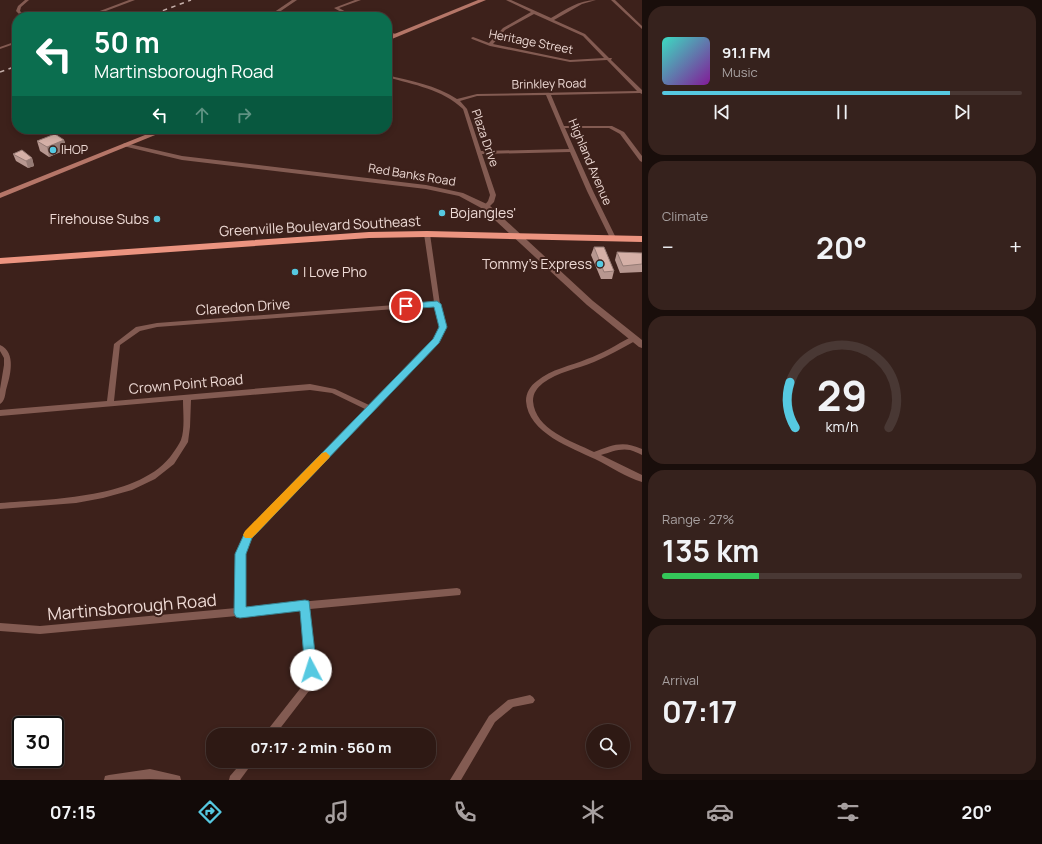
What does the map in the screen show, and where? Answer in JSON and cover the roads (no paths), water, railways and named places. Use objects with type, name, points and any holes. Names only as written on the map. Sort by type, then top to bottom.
[{"type":"highway","name":"Greenville Boulevard Southeast","points":[[0,261],[354,236],[427,234],[642,239]]},
{"type":"main road","points":[[392,36],[483,0]]},
{"type":"main road","points":[[0,196],[153,134]]},
{"type":"street","points":[[19,12],[19,7],[27,0]]},
{"type":"street","points":[[100,12],[133,0]]},
{"type":"street","points":[[277,12],[295,0]]},
{"type":"street","points":[[343,12],[336,8],[359,0]]},
{"type":"street","points":[[508,0],[584,35],[610,58],[642,92]]},
{"type":"street","points":[[552,19],[581,3],[594,0]]},
{"type":"street","points":[[612,0],[642,28]]},
{"type":"street","points":[[490,45],[504,29],[534,12]]},
{"type":"street","name":"Heritage Street","points":[[473,38],[490,45],[570,61],[610,58]]},
{"type":"street","points":[[0,48],[12,44]]},
{"type":"street","name":"Plaza Drive","points":[[392,78],[443,93],[458,100],[465,109],[494,196],[486,207]]},
{"type":"street","name":"Brinkley Road","points":[[458,100],[477,95],[642,92]]},
{"type":"street","name":"Highland Avenue","points":[[548,94],[613,238]]},
{"type":"street","points":[[564,127],[610,127],[622,133],[642,160]]},
{"type":"street","name":"Red Banks Road","points":[[126,146],[182,158],[437,188],[461,194],[486,207],[590,303],[642,345]]},
{"type":"street","points":[[480,154],[572,150]]},
{"type":"street","points":[[240,613],[240,554],[248,535],[436,340],[443,327],[437,304],[427,234]]},
{"type":"street","name":"Claredon Drive","points":[[110,404],[117,344],[138,328],[157,325],[437,304]]},
{"type":"street","points":[[634,339],[591,361],[545,378],[533,386],[529,402],[534,418],[543,427],[642,479]]},
{"type":"street","points":[[0,347],[6,354],[8,364],[0,401]]},
{"type":"street","name":"Crown Point Road","points":[[0,413],[310,387],[334,391],[371,409]]},
{"type":"street","points":[[0,506],[109,495],[128,489],[152,476],[170,463],[184,442],[188,397]]},
{"type":"street","points":[[594,455],[622,445],[628,445],[642,452]]},
{"type":"street","name":"Martinsborough Road","points":[[0,627],[40,630],[240,613],[305,605],[457,592]]},
{"type":"street","points":[[275,728],[307,687],[311,670],[305,605]]},
{"type":"street","points":[[456,780],[492,719],[511,703],[530,700]]},
{"type":"street","points":[[234,780],[243,768]]},
{"type":"street","points":[[109,780],[150,774],[176,780]]},
{"type":"railway","points":[[159,12],[191,0]]},
{"type":"railway","points":[[0,72],[12,68]]},
{"type":"place","name":"IHOP","points":[[53,150]]},
{"type":"place","name":"Bojangles'","points":[[442,213]]},
{"type":"place","name":"Firehouse Subs","points":[[157,219]]},
{"type":"place","name":"Tommy's Express","points":[[600,264]]},
{"type":"place","name":"I Love Pho","points":[[295,272]]}]
